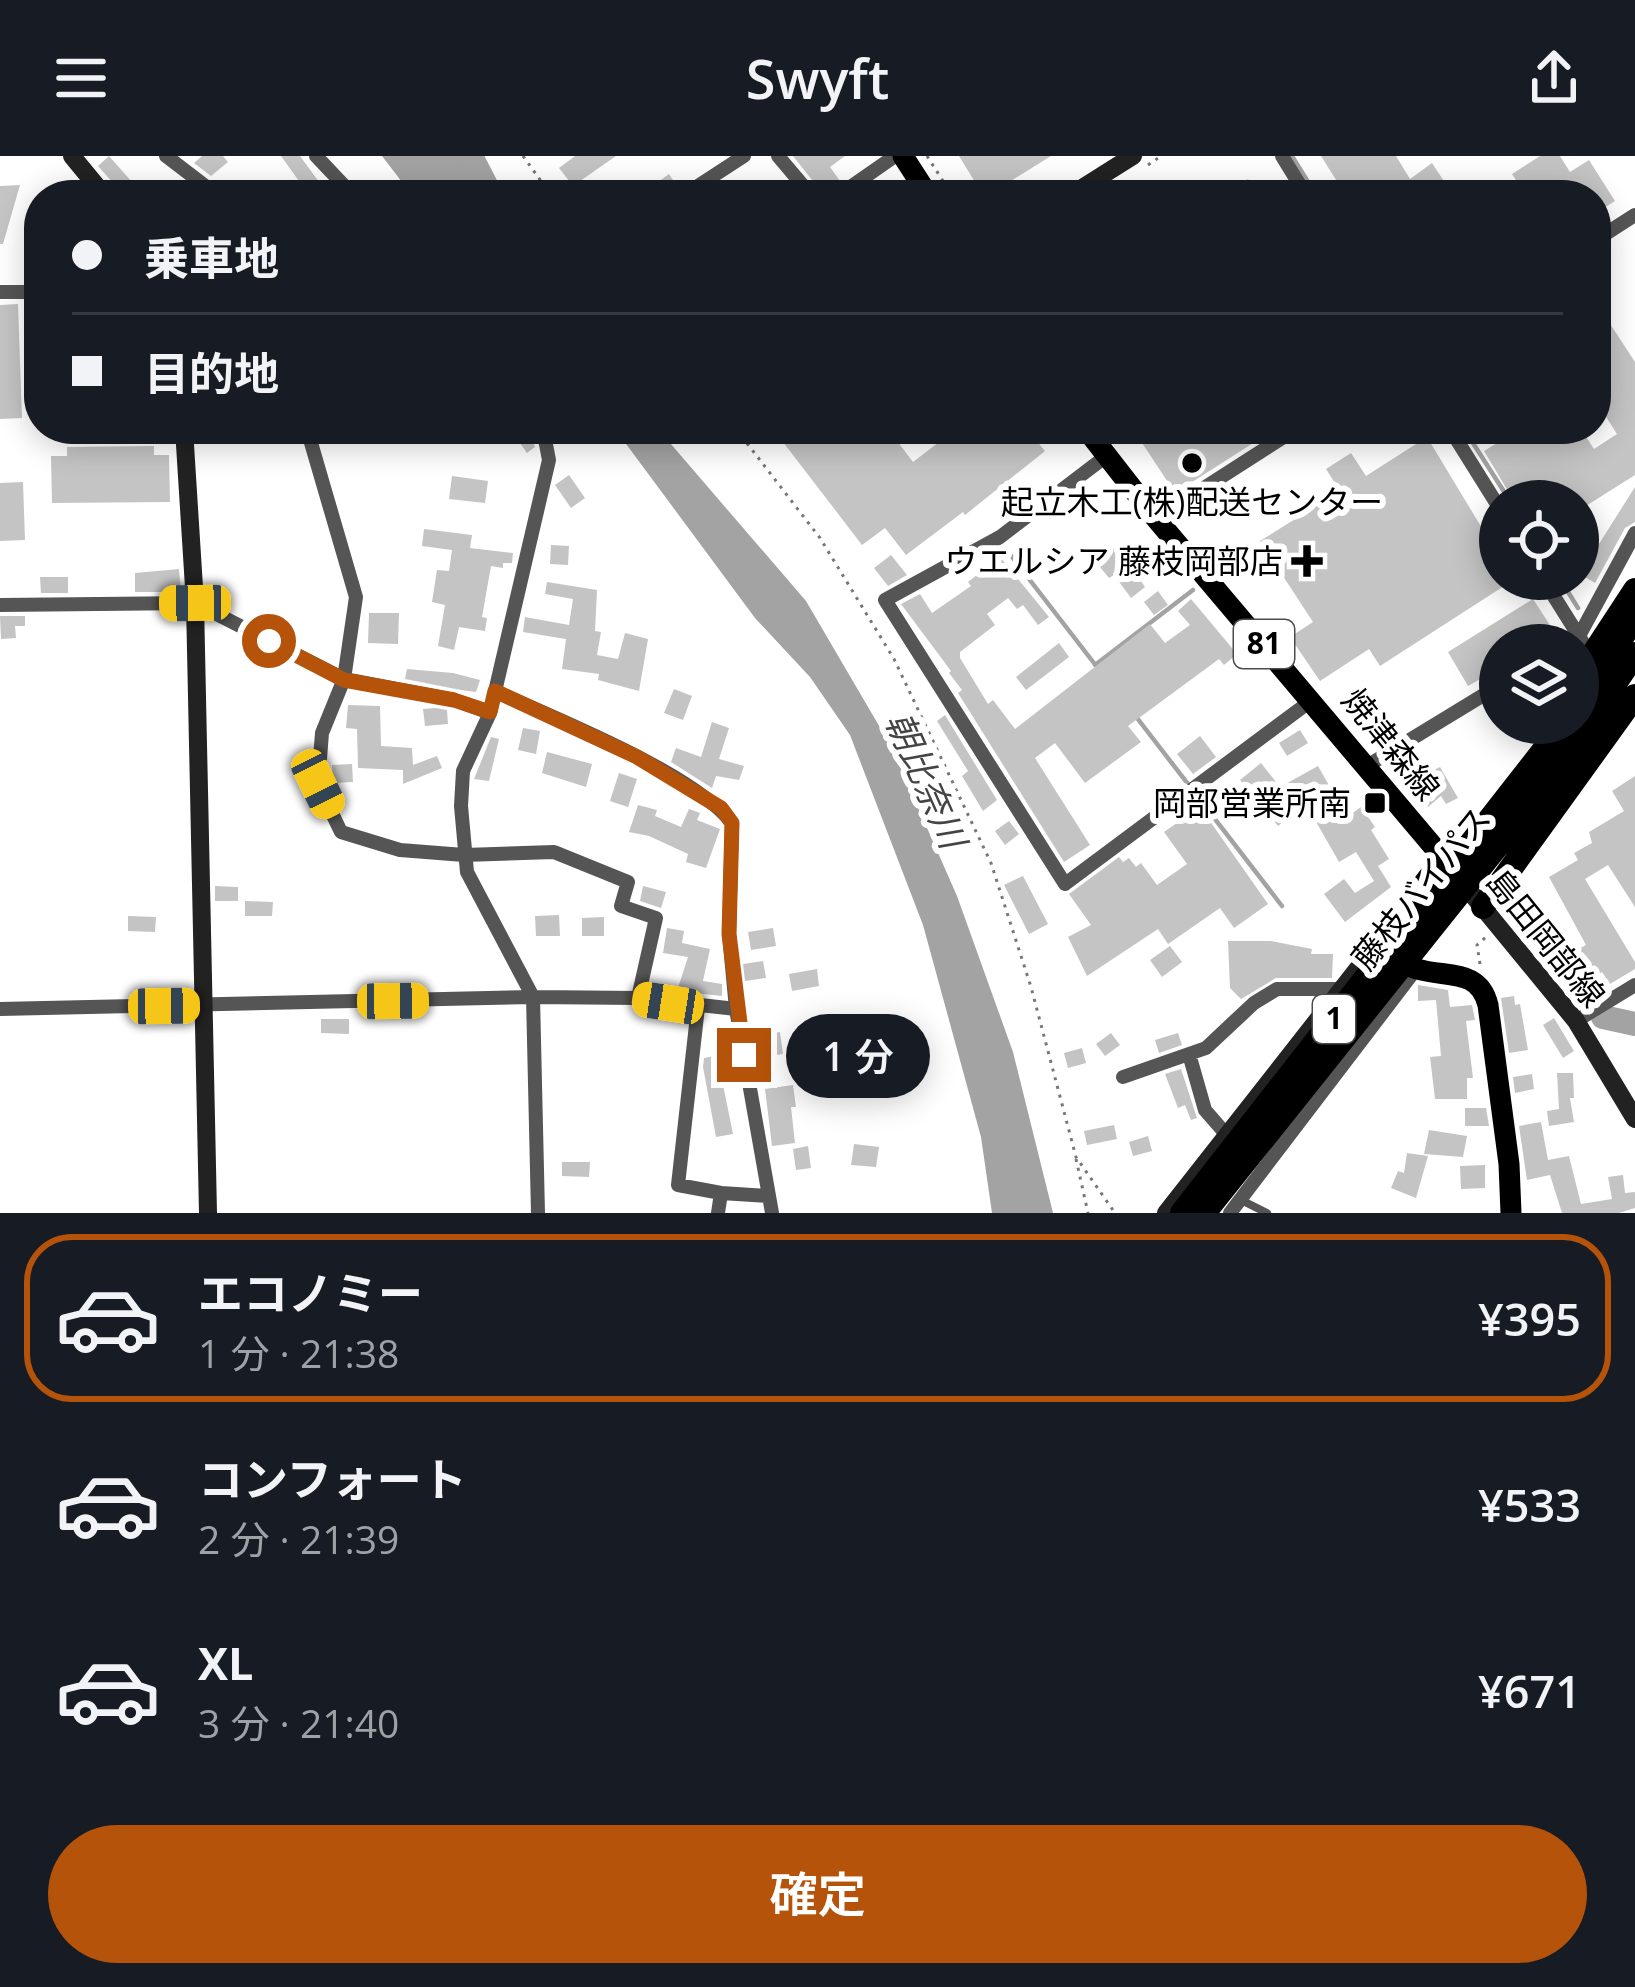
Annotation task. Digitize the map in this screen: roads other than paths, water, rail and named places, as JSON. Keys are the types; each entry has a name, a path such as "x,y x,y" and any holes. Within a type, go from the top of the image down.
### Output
{"highway":[{"path":"1599,645 1635,590"},
{"path":"1599,673 1635,617"},
{"name":"藤枝バイパス","path":"1204,1213 1546,784 1635,654"},
{"path":"1483,907 1633,714"},
{"path":"1443,859 1529,744"},
{"name":"藤枝バイパス","path":"1182,1213 1549,744"}],"main road":[{"name":"焼津森線","path":"1096,444 1443,859"},
{"path":"1443,859 1374,948 1416,969 1471,978 1485,993 1509,1163 1511,1213"}],"street":[{"path":"72,156 92,180"},
{"path":"166,156 199,180"},
{"path":"316,156 338,180"},
{"path":"710,180 744,156"},
{"path":"778,156 798,180"},
{"path":"862,180 899,156"},
{"path":"1095,180 1133,156"},
{"path":"185,444 195,603 208,1213"},
{"path":"311,444 356,597 344,680 322,733 318,784 341,832 400,850 464,855 554,852 628,882 622,907 656,918 638,998"},
{"path":"538,1213 533,998 466,872 463,771 490,712 550,460 546,444"},
{"path":"1153,515 1162,515 1273,444"},
{"path":"1459,444 1482,480"},
{"path":"1105,457 1000,537 885,600 1065,884 1312,700"},
{"path":"1582,624 1635,533"},
{"path":"0,605 195,603 344,680 454,700 490,712"},
{"path":"495,691 637,757 721,808 732,823 729,934 736,1009 772,1213"},
{"path":"1367,766 1479,698"},
{"name":"島田岡部線","path":"1443,859 1576,1021 1635,1119"},
{"path":"1166,1213 1374,948"},
{"path":"1230,1213 1416,969"},
{"path":"1576,1021 1635,985"},
{"path":"1123,1077 1206,1048 1254,1003 1277,989 1341,988"},
{"path":"0,1009 638,998 736,1009"},
{"path":"698,1007 678,1185 769,1196"},
{"path":"1189,1054 1205,1110 1225,1133"},
{"path":"718,1213 721,1193"}],"lane":[{"path":"1240,1200 1267,1213"}],"waterway":[{"path":"471,156 483,180"},
{"path":"1292,156 1307,180"},
{"path":"1474,444 1497,480"},
{"path":"1009,553 1097,667"},
{"path":"1095,665 1193,590"},
{"path":"1573,600 1578,608"},
{"path":"1134,714 1282,906"},
{"path":"1603,1017 1635,1024"}],"place":[{"name":"起立木工(株)配送センター","path":"1192,463"},
{"name":"ウエルシア 藤枝岡部店","path":"1307,561"},
{"name":"岡部営業所南","path":"1375,803"}],"water label":[{"name":"朝比奈川","path":"926,780"}]}
